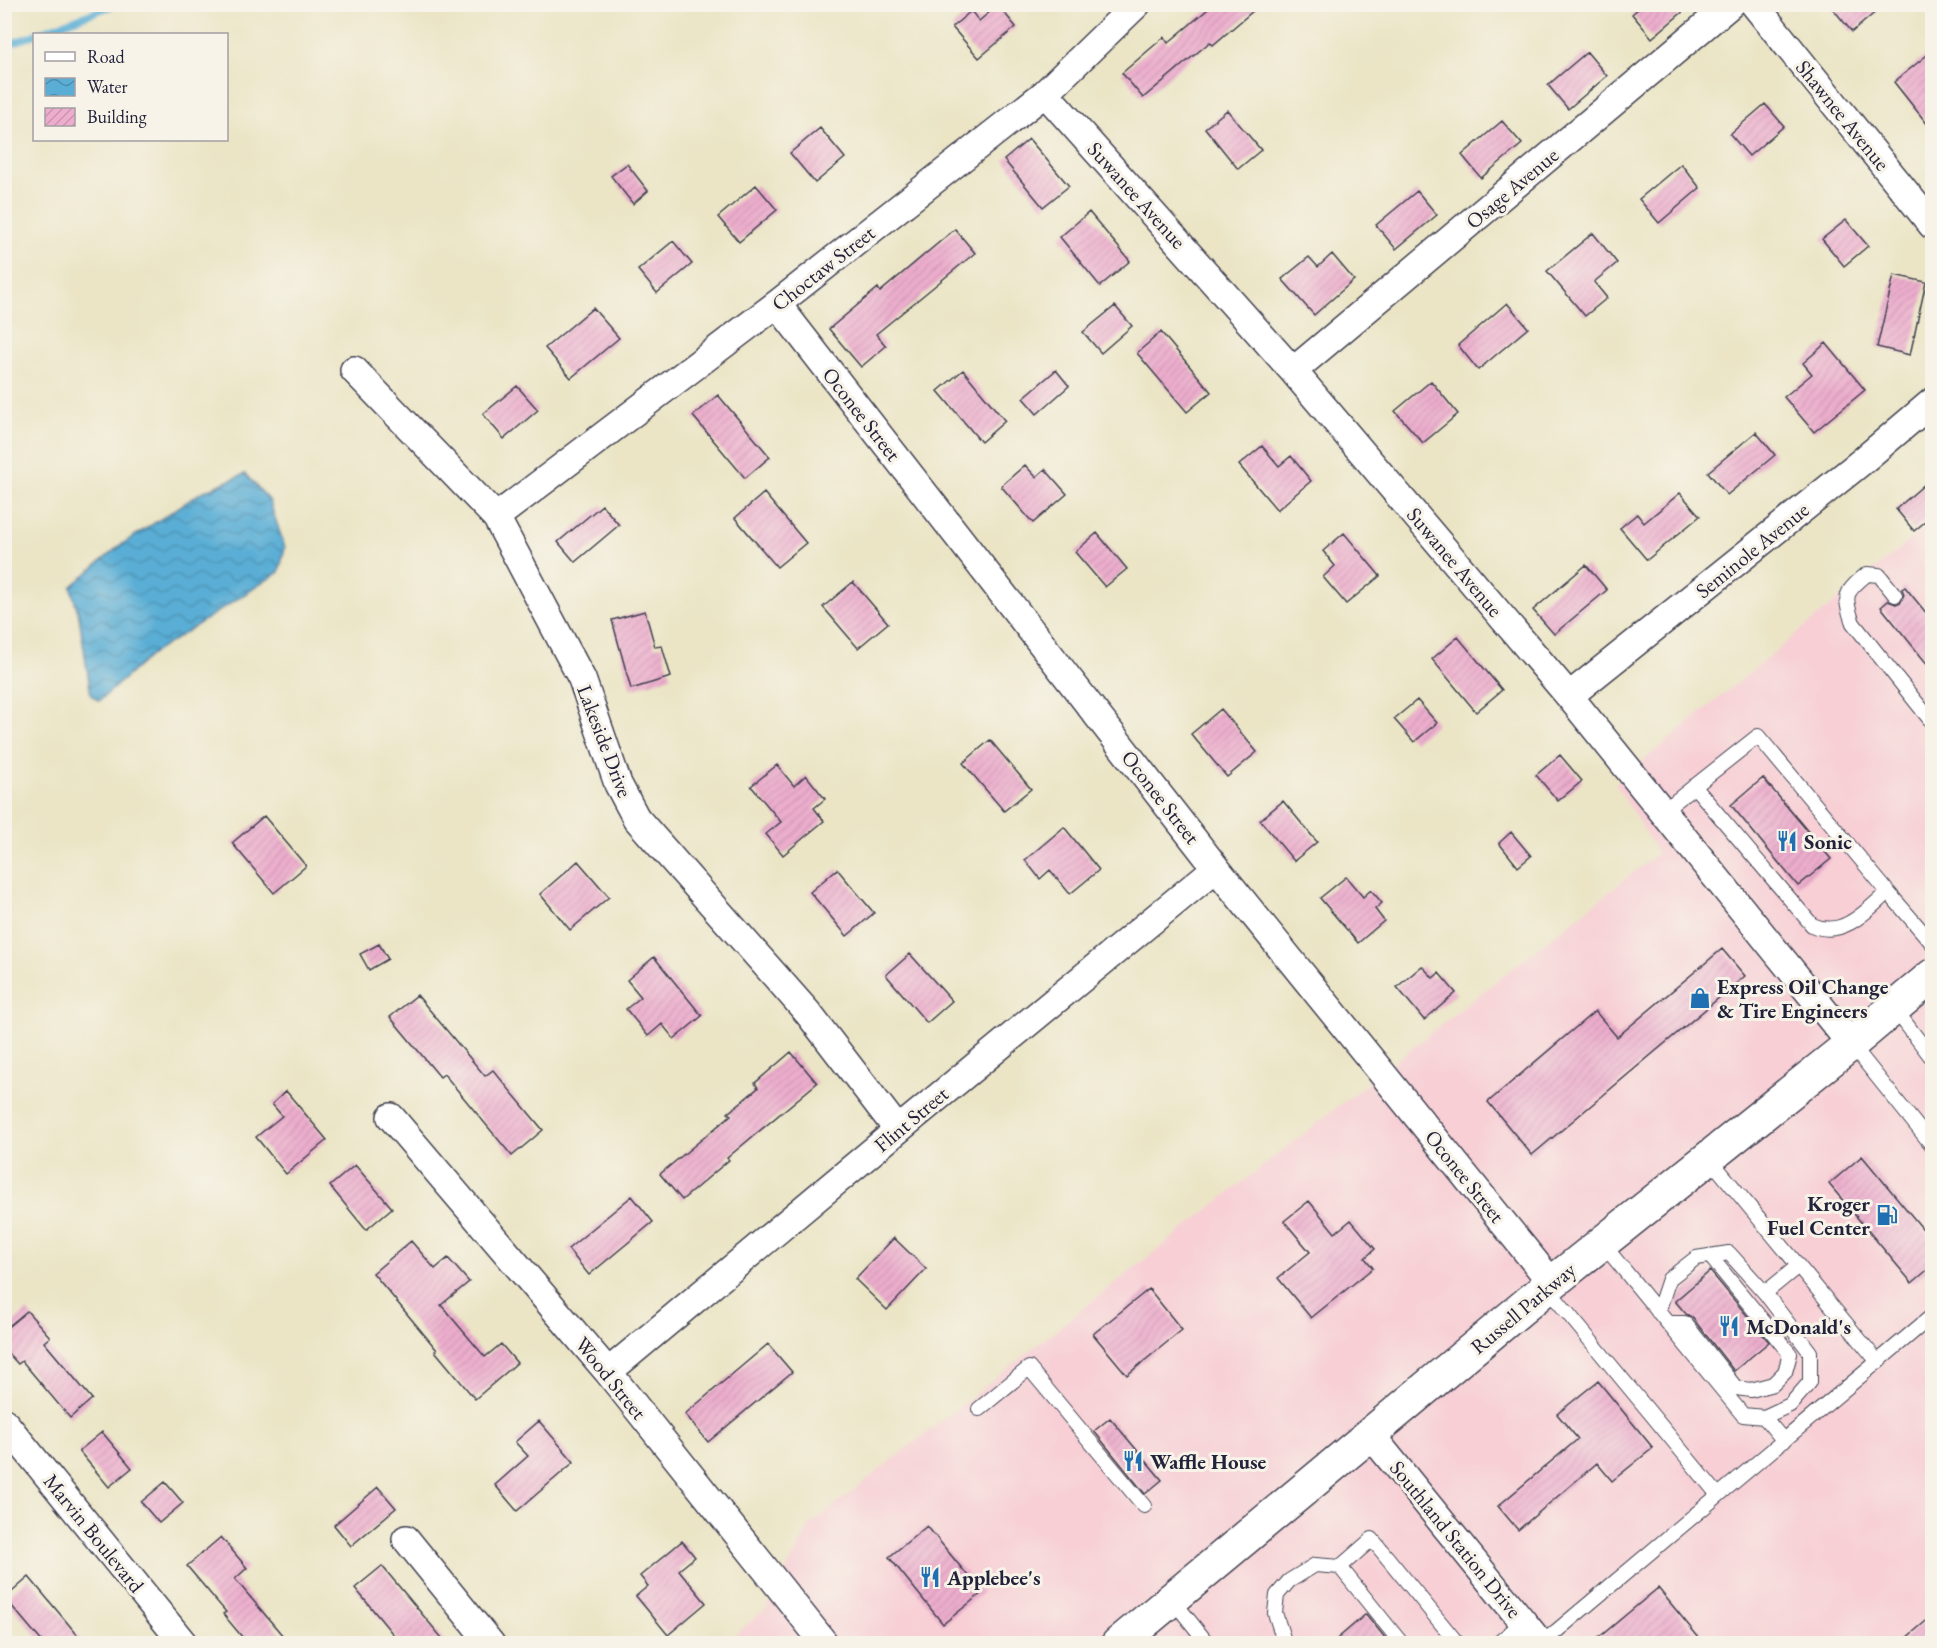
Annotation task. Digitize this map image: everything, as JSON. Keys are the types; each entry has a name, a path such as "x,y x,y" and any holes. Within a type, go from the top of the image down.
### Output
{"main road":[{"name":"Russell Parkway","path":"1118,1644 1549,1286 1851,1044 1932,976"}],"street":[{"name":"Choctaw Street","path":"496,517 777,304 1045,93 1137,4"},
{"name":"Osage Avenue","path":"1293,371 1731,4"},
{"name":"Shawnee Avenue","path":"1754,4 1932,225"},
{"name":"Suwanee Avenue","path":"1045,93 1293,371 1569,696 1851,1044"},
{"name":"Oconee Street","path":"777,304 1216,868 1549,1286"},
{"name":"Lakeside Drive","path":"354,370 496,517 582,679 618,784 636,818 808,1013 898,1130"},
{"name":"Seminole Avenue","path":"1569,696 1860,463 1932,402"},
{"name":"Flint Street","path":"608,1372 1216,868"},
{"name":"Wood Street","path":"391,1117 608,1372 825,1644"},
{"name":"Marvin Boulevard","path":"4,1422 184,1644"},
{"name":"Southland Station Drive","path":"1371,1436 1541,1644"},
{"path":"406,1539 491,1644"}],"lane":[{"path":"1895,595 1879,575 1867,574 1851,587 1847,597 1847,606 1853,623 1932,722"},
{"path":"1662,812 1758,736 1932,943"},
{"path":"1694,786 1812,925 1836,930 1852,922 1888,892"},
{"path":"1894,1008 1932,1058"},
{"path":"1851,1044 1932,1145"},
{"path":"1709,1158 1878,1362"},
{"path":"1602,1243 1658,1312 1743,1415 1764,1417 1790,1405 1810,1382 1810,1352 1765,1293 1729,1253 1696,1258 1669,1279 1658,1312"},
{"path":"1668,1323 1685,1323 1736,1388 1751,1390 1773,1384 1785,1372 1790,1354 1710,1256"},
{"path":"1765,1293 1798,1266"},
{"path":"1549,1286 1718,1495"},
{"path":"1541,1644 1932,1316"},
{"path":"979,1408 1029,1368 1144,1506"},
{"path":"1802,1393 1818,1412"},
{"path":"1764,1417 1784,1441"},
{"path":"1285,1644 1275,1613 1277,1595 1289,1581 1315,1565 1340,1567 1372,1539 1458,1644"},
{"path":"1340,1567 1402,1644"},
{"path":"1172,1599 1208,1644"},
{"path":"1497,1644 1523,1622"}],"shaded area":[{"path":"1932,522 1932,1643 723,1644 767,1608 810,1525 1658,853 1615,784"}],"water":[{"path":"245,474 269,500 285,548 279,572 152,654 99,701 91,695 79,616 71,587 119,546 202,492"}],"building":[{"path":"1214,4 1261,4 1213,45 1210,42 1143,98 1122,73 1164,37 1168,43"},
{"path":"1644,4 1692,4 1652,38 1632,14"},
{"path":"1829,4 1885,4 1852,32"},
{"path":"998,5 1016,27 979,58 952,27 971,11 979,21"},
{"path":"1932,51 1932,130 1894,82"},
{"path":"1587,52 1607,76 1568,109 1548,85"},
{"path":"1765,104 1784,126 1749,156 1730,134"},
{"path":"1227,110 1261,150 1238,169 1205,128"},
{"path":"1502,121 1522,144 1481,178 1462,155"},
{"path":"820,128 845,158 815,183 790,153"},
{"path":"1029,139 1069,186 1043,207 1004,160"},
{"path":"627,164 648,191 633,204 611,176"},
{"path":"1681,164 1700,188 1659,223 1639,199"},
{"path":"756,185 777,210 739,242 718,217"},
{"path":"1417,191 1437,215 1396,249 1376,225"},
{"path":"1089,212 1130,261 1100,286 1060,237"},
{"path":"1846,220 1868,246 1844,266 1822,239"},
{"path":"955,229 975,253 876,334 886,346 861,367 829,329 878,288 880,292"},
{"path":"1593,233 1617,263 1594,282 1607,298 1585,316 1547,271"},
{"path":"673,241 692,264 657,293 638,270"},
{"path":"1332,254 1354,280 1314,315 1282,279 1309,257 1318,267"},
{"path":"1894,275 1926,282 1910,355 1877,347"},
{"path":"1507,303 1528,328 1478,370 1458,345"},
{"path":"1115,306 1132,326 1101,353 1083,332"},
{"path":"593,308 619,338 571,378 545,348"},
{"path":"1161,332 1211,392 1187,412 1137,353"},
{"path":"1826,343 1865,390 1814,432 1784,397 1812,374 1803,363"},
{"path":"963,370 1005,421 981,442 938,391"},
{"path":"1056,370 1069,386 1037,414 1023,398"},
{"path":"1431,381 1458,414 1423,443 1395,411"},
{"path":"517,386 538,410 504,439 483,414"},
{"path":"718,395 770,457 745,478 693,416"},
{"path":"1756,432 1775,455 1727,495 1708,472"},
{"path":"1262,446 1279,466 1291,456 1311,481 1277,510 1239,465"},
{"path":"1025,465 1036,477 1045,469 1067,494 1033,523 1001,486"},
{"path":"1932,478 1932,516 1914,531 1896,509"},
{"path":"764,493 806,543 777,567 735,518"},
{"path":"1680,493 1700,516 1647,560 1620,528 1637,514 1644,523"},
{"path":"602,505 619,525 575,562 558,542"},
{"path":"1097,533 1127,569 1105,587 1075,552"},
{"path":"1344,533 1380,576 1346,604 1323,577 1335,566 1323,551"},
{"path":"1586,565 1607,590 1554,634 1533,610"},
{"path":"853,582 888,623 858,648 823,607"},
{"path":"1905,587 1932,620 1932,670 1881,607 1888,601 1896,604 1901,602 1904,594 1902,589"},
{"path":"645,611 655,647 662,646 671,677 631,689 612,620"},
{"path":"1458,637 1502,690 1476,712 1432,659"},
{"path":"1417,700 1437,723 1414,742 1394,719"},
{"path":"1221,709 1257,752 1227,777 1191,734"},
{"path":"990,740 1031,789 1004,811 963,763"},
{"path":"1560,755 1582,781 1558,801 1536,775"},
{"path":"777,765 794,786 806,775 825,799 814,808 824,821 783,855 766,834 781,822 751,786"},
{"path":"1763,778 1831,859 1798,886 1731,805"},
{"path":"1283,801 1317,842 1294,861 1260,820"},
{"path":"264,816 306,866 274,893 232,843"},
{"path":"1064,827 1099,870 1070,894 1050,870 1040,879 1025,860"},
{"path":"1511,832 1531,856 1518,867 1499,843"},
{"path":"578,861 609,897 570,930 540,894"},
{"path":"837,869 874,913 847,936 810,892"},
{"path":"1346,877 1363,897 1371,890 1382,903 1375,909 1384,921 1358,943 1320,898"},
{"path":"379,944 388,959 369,970 360,954"},
{"path":"1722,949 1745,976 1532,1155 1488,1102 1595,1011 1617,1037"},
{"path":"910,954 952,1001 927,1023 886,975"},
{"path":"654,957 702,1016 674,1039 662,1024 648,1036 626,1009 641,997 627,980"},
{"path":"1422,966 1433,978 1439,973 1456,993 1424,1020 1397,987"},
{"path":"417,995 485,1076 493,1070 543,1130 512,1156 444,1074 440,1077 390,1017"},
{"path":"791,1052 817,1083 727,1158 729,1160 682,1200 660,1174 731,1115 728,1113 758,1088 755,1083"},
{"path":"286,1091 327,1140 286,1174 256,1137 282,1116 272,1104"},
{"path":"1862,1156 1932,1240 1932,1266 1912,1283 1829,1184"},
{"path":"355,1165 392,1208 366,1230 330,1186"},
{"path":"632,1196 653,1222 589,1275 568,1249"},
{"path":"1309,1201 1335,1233 1351,1220 1375,1249 1365,1258 1373,1268 1311,1318 1278,1278 1310,1252 1284,1221"},
{"path":"894,1238 926,1269 887,1310 855,1279"},
{"path":"411,1241 435,1269 448,1258 469,1282 441,1305 485,1357 501,1344 517,1363 475,1399 373,1273"},
{"path":"1710,1271 1769,1342 1734,1371 1692,1317 1686,1314 1675,1301"},
{"path":"1149,1289 1182,1330 1127,1375 1093,1334"},
{"path":"27,1311 50,1337 44,1342 92,1399 70,1418 22,1361 18,1364 4,1349 4,1330"},
{"path":"768,1344 792,1372 708,1442 685,1414"},
{"path":"1598,1381 1653,1448 1612,1481 1597,1463 1518,1530 1498,1506 1578,1439 1557,1414"},
{"path":"1110,1418 1162,1480 1145,1494 1094,1431"},
{"path":"539,1421 574,1462 517,1511 495,1485 528,1456 515,1442"},
{"path":"102,1432 132,1468 109,1487 79,1451"},
{"path":"165,1482 183,1503 159,1523 141,1502"},
{"path":"378,1487 396,1508 351,1546 334,1525"},
{"path":"927,1526 982,1593 943,1624 889,1557"},
{"path":"221,1537 247,1568 235,1579 283,1636 274,1644 248,1644 223,1614 226,1612 187,1566"},
{"path":"682,1541 695,1557 679,1570 706,1603 668,1635 636,1596 648,1586 640,1576"},
{"path":"382,1566 447,1644 401,1644 355,1588"},
{"path":"29,1577 85,1644 44,1644 5,1598"},
{"path":"1658,1588 1704,1644 1591,1644"},
{"path":"1366,1614 1390,1644 1331,1644"},
{"path":"1932,1616 1932,1644 1899,1644"}],"waterway":[{"path":"38,33 117,4"},
{"path":"4,46 33,35"}],"place":[{"name":"Sonic","path":"1787,841"},
{"name":"Express Oil Change & Tire Engineers","path":"1700,998"},
{"name":"Kroger Fuel Center","path":"1887,1215"},
{"name":"McDonald's","path":"1729,1326"},
{"name":"Waffle House","path":"1133,1461"},
{"name":"Applebee's","path":"930,1577"}]}
